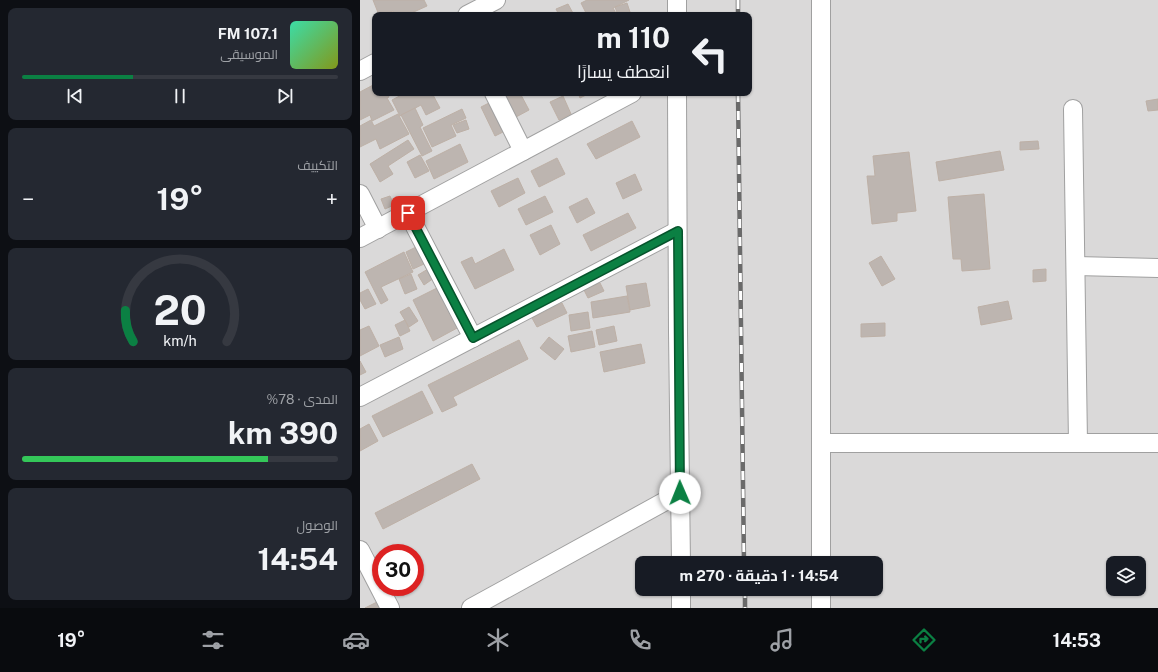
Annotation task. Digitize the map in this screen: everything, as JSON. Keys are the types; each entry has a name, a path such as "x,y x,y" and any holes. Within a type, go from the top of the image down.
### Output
{"street":[{"path":"473,12 496,0"},
{"path":"677,0 677,12"},
{"path":"821,0 821,556"},
{"path":"360,71 372,65"},
{"path":"496,96 524,151"},
{"path":"360,238 626,96"},
{"path":"677,96 680,556"},
{"path":"1073,110 1078,443"},
{"path":"360,194 378,229"},
{"path":"408,213 473,338"},
{"path":"360,397 678,231"},
{"path":"1076,266 1158,268"},
{"path":"821,443 1158,443"},
{"path":"471,608 489,604 680,493"},
{"path":"360,550 390,608"},
{"path":"681,596 681,608"},
{"path":"821,596 821,608"}],"shaded area":[{"path":"360,0 1158,0 1158,608 360,608"}],"building":[{"path":"373,0 424,0 427,6 414,12 378,12"},
{"path":"587,0 629,0 613,8 615,12 586,12 581,3"},
{"path":"627,3 630,12 617,12 615,7"},
{"path":"568,4 572,12 558,12 556,9"},
{"path":"372,86 372,96 388,96 387,98 394,110 372,121 370,115 360,120 360,92"},
{"path":"399,96 434,96 440,108 426,115 421,105 400,116 392,100"},
{"path":"503,96 522,96 529,110 516,117 519,124 495,136 481,107"},
{"path":"563,96 571,114 559,120 550,102"},
{"path":"1158,99 1158,110 1148,111 1146,101"},
{"path":"415,108 423,125 420,127 432,151 422,156 401,115"},
{"path":"462,109 466,118 451,125 456,136 432,147 423,128"},
{"path":"398,114 409,134 380,149 376,139 360,147 360,126 371,120 374,126"},
{"path":"466,120 469,129 457,133 453,125"},
{"path":"632,121 640,137 596,159 587,144"},
{"path":"408,140 414,149 388,166 393,174 380,182 370,164"},
{"path":"1038,141 1039,149 1020,150 1020,142"},
{"path":"460,144 468,162 434,179 426,161"},
{"path":"1000,151 1004,170 939,181 936,162"},
{"path":"909,152 916,211 897,213 897,221 872,224 867,176 875,176 873,156"},
{"path":"420,155 429,171 415,178 407,162"},
{"path":"557,158 565,174 539,187 531,171"},
{"path":"635,174 642,190 623,199 616,183"},
{"path":"518,178 525,193 499,207 491,191"},
{"path":"984,194 990,269 962,271 961,259 953,259 948,197"},
{"path":"390,196 394,205 385,209 381,199"},
{"path":"545,196 553,212 526,225 518,209"},
{"path":"587,198 595,213 577,223 569,207"},
{"path":"628,213 636,228 591,251 583,235"},
{"path":"551,225 560,244 540,255 530,235"},
{"path":"416,247 424,264 413,269 406,252"},
{"path":"504,249 514,270 475,289 461,262 472,257 475,264"},
{"path":"404,252 413,272 381,287 388,300 381,304 365,272"},
{"path":"881,256 895,279 882,286 869,263"},
{"path":"428,269 434,278 424,285 418,275"},
{"path":"1046,269 1046,281 1033,282 1033,270"},
{"path":"411,274 417,289 405,294 399,279"},
{"path":"600,283 604,291 588,298 584,290"},
{"path":"646,283 650,306 630,310 626,286"},
{"path":"439,287 459,327 433,341 413,300"},
{"path":"368,289 376,304 365,309 360,300 360,293"},
{"path":"627,296 630,312 593,318 591,302"},
{"path":"1008,301 1012,319 981,325 978,307"},
{"path":"562,303 567,313 537,327 532,318"},
{"path":"409,307 418,321 409,327 400,312"},
{"path":"588,312 590,328 571,331 569,315"},
{"path":"405,320 410,331 400,336 395,325"},
{"path":"885,323 885,336 861,337 861,324"},
{"path":"369,326 379,346 360,356 360,330"},
{"path":"614,326 617,341 599,345 596,330"},
{"path":"592,331 595,347 571,352 568,336"},
{"path":"399,337 403,349 385,357 380,345"},
{"path":"549,337 564,349 555,360 540,348"},
{"path":"519,340 528,359 453,397 457,405 442,412 428,385"},
{"path":"641,344 645,363 604,372 600,352"},
{"path":"360,361 366,372 360,375"},
{"path":"422,391 433,413 383,437 372,416"},
{"path":"369,424 378,441 360,451 360,429"},
{"path":"472,464 480,479 383,529 375,513"},
{"path":"377,602 381,608 365,608"}],"railway":[{"path":"738,0 738,12"},
{"path":"738,96 744,556"},
{"path":"745,596 745,608"}],"route":[{"path":"408,213 473,338 678,231 680,493"}]}
